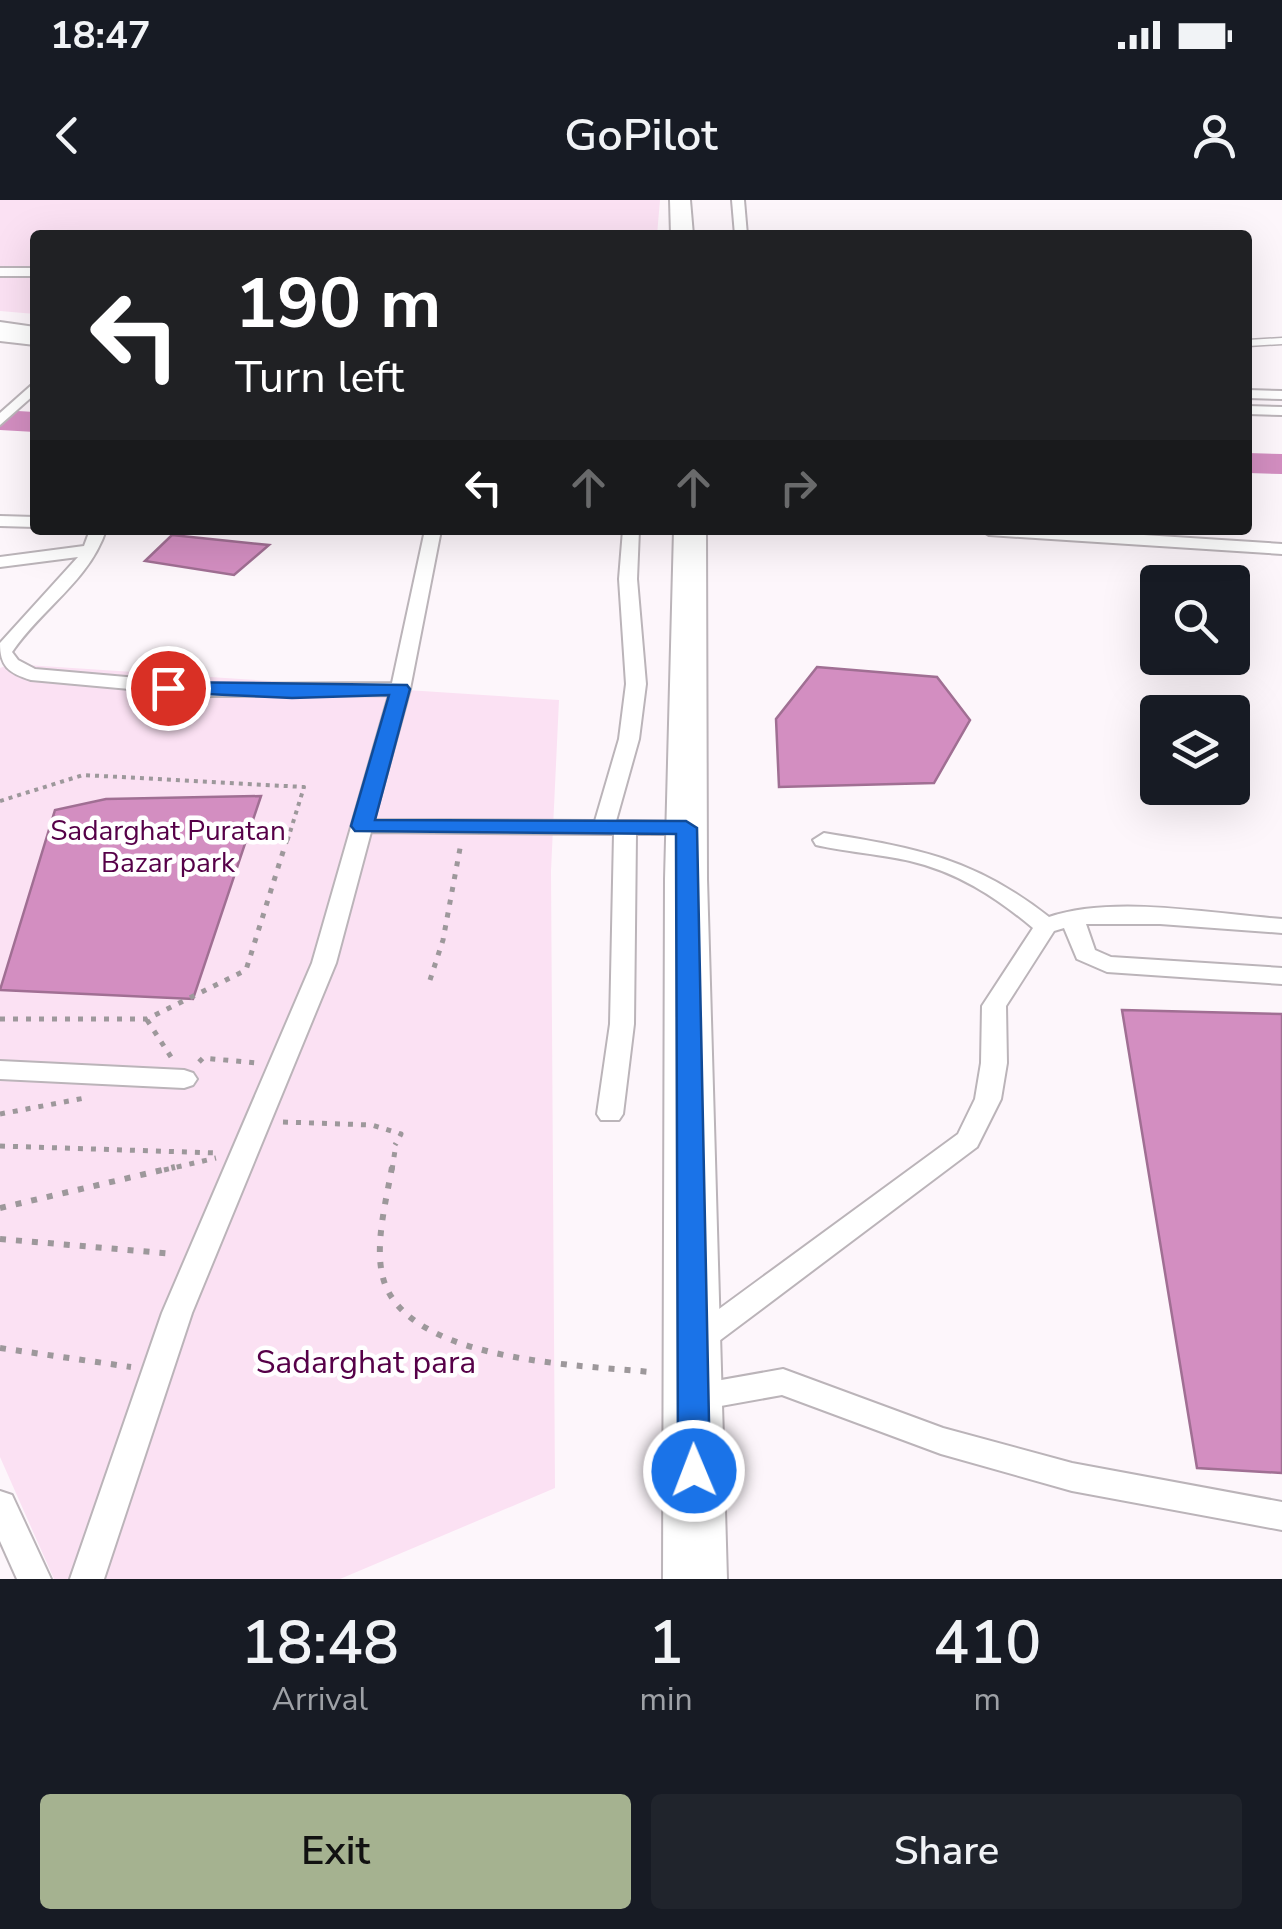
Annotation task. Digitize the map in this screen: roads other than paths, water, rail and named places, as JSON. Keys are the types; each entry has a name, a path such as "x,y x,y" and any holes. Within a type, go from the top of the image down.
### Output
{"highway":[{"path":"680,200 682,230"},
{"path":"690,535 686,828 695,1579"}],"street":[{"path":"738,200 741,230"},
{"path":"0,272 30,272"},
{"path":"0,326 30,332"},
{"path":"0,336 30,333"},
{"path":"0,421 30,391"},
{"path":"1252,394 1282,395"},
{"path":"1252,410 1282,411"},
{"path":"0,522 30,522"},
{"path":"96,535 92,550 12,636 2,652 5,666 32,674 206,690 400,689"},
{"path":"86,1579 156,1371 324,963 400,689 432,535"},
{"path":"610,1114 622,1024 614,826 636,684 628,579 631,535"},
{"path":"1066,535 1282,549"},
{"path":"0,562 92,550"},
{"path":"362,826 686,828"},
{"path":"824,840 963,868 1059,922 1085,954 1107,964 1282,976"},
{"path":"692,1373 968,1140 988,1098 994,1063 994,1006 1059,922"},
{"path":"1059,922 1282,926"},
{"path":"0,1070 184,1079"},
{"path":"692,1373 783,1382 941,1441 1072,1477 1282,1516"},
{"path":"0,1505 34,1579"}],"lane":[{"path":"1252,343 1282,342"}],"waterway":[{"path":"0,420 30,422"},
{"path":"1252,463 1282,464"}],"park label":[{"name":"Sadarghat Puratan Bazar park","path":"168,846"},
{"name":"Sadarghat para","path":"366,1362"}]}
